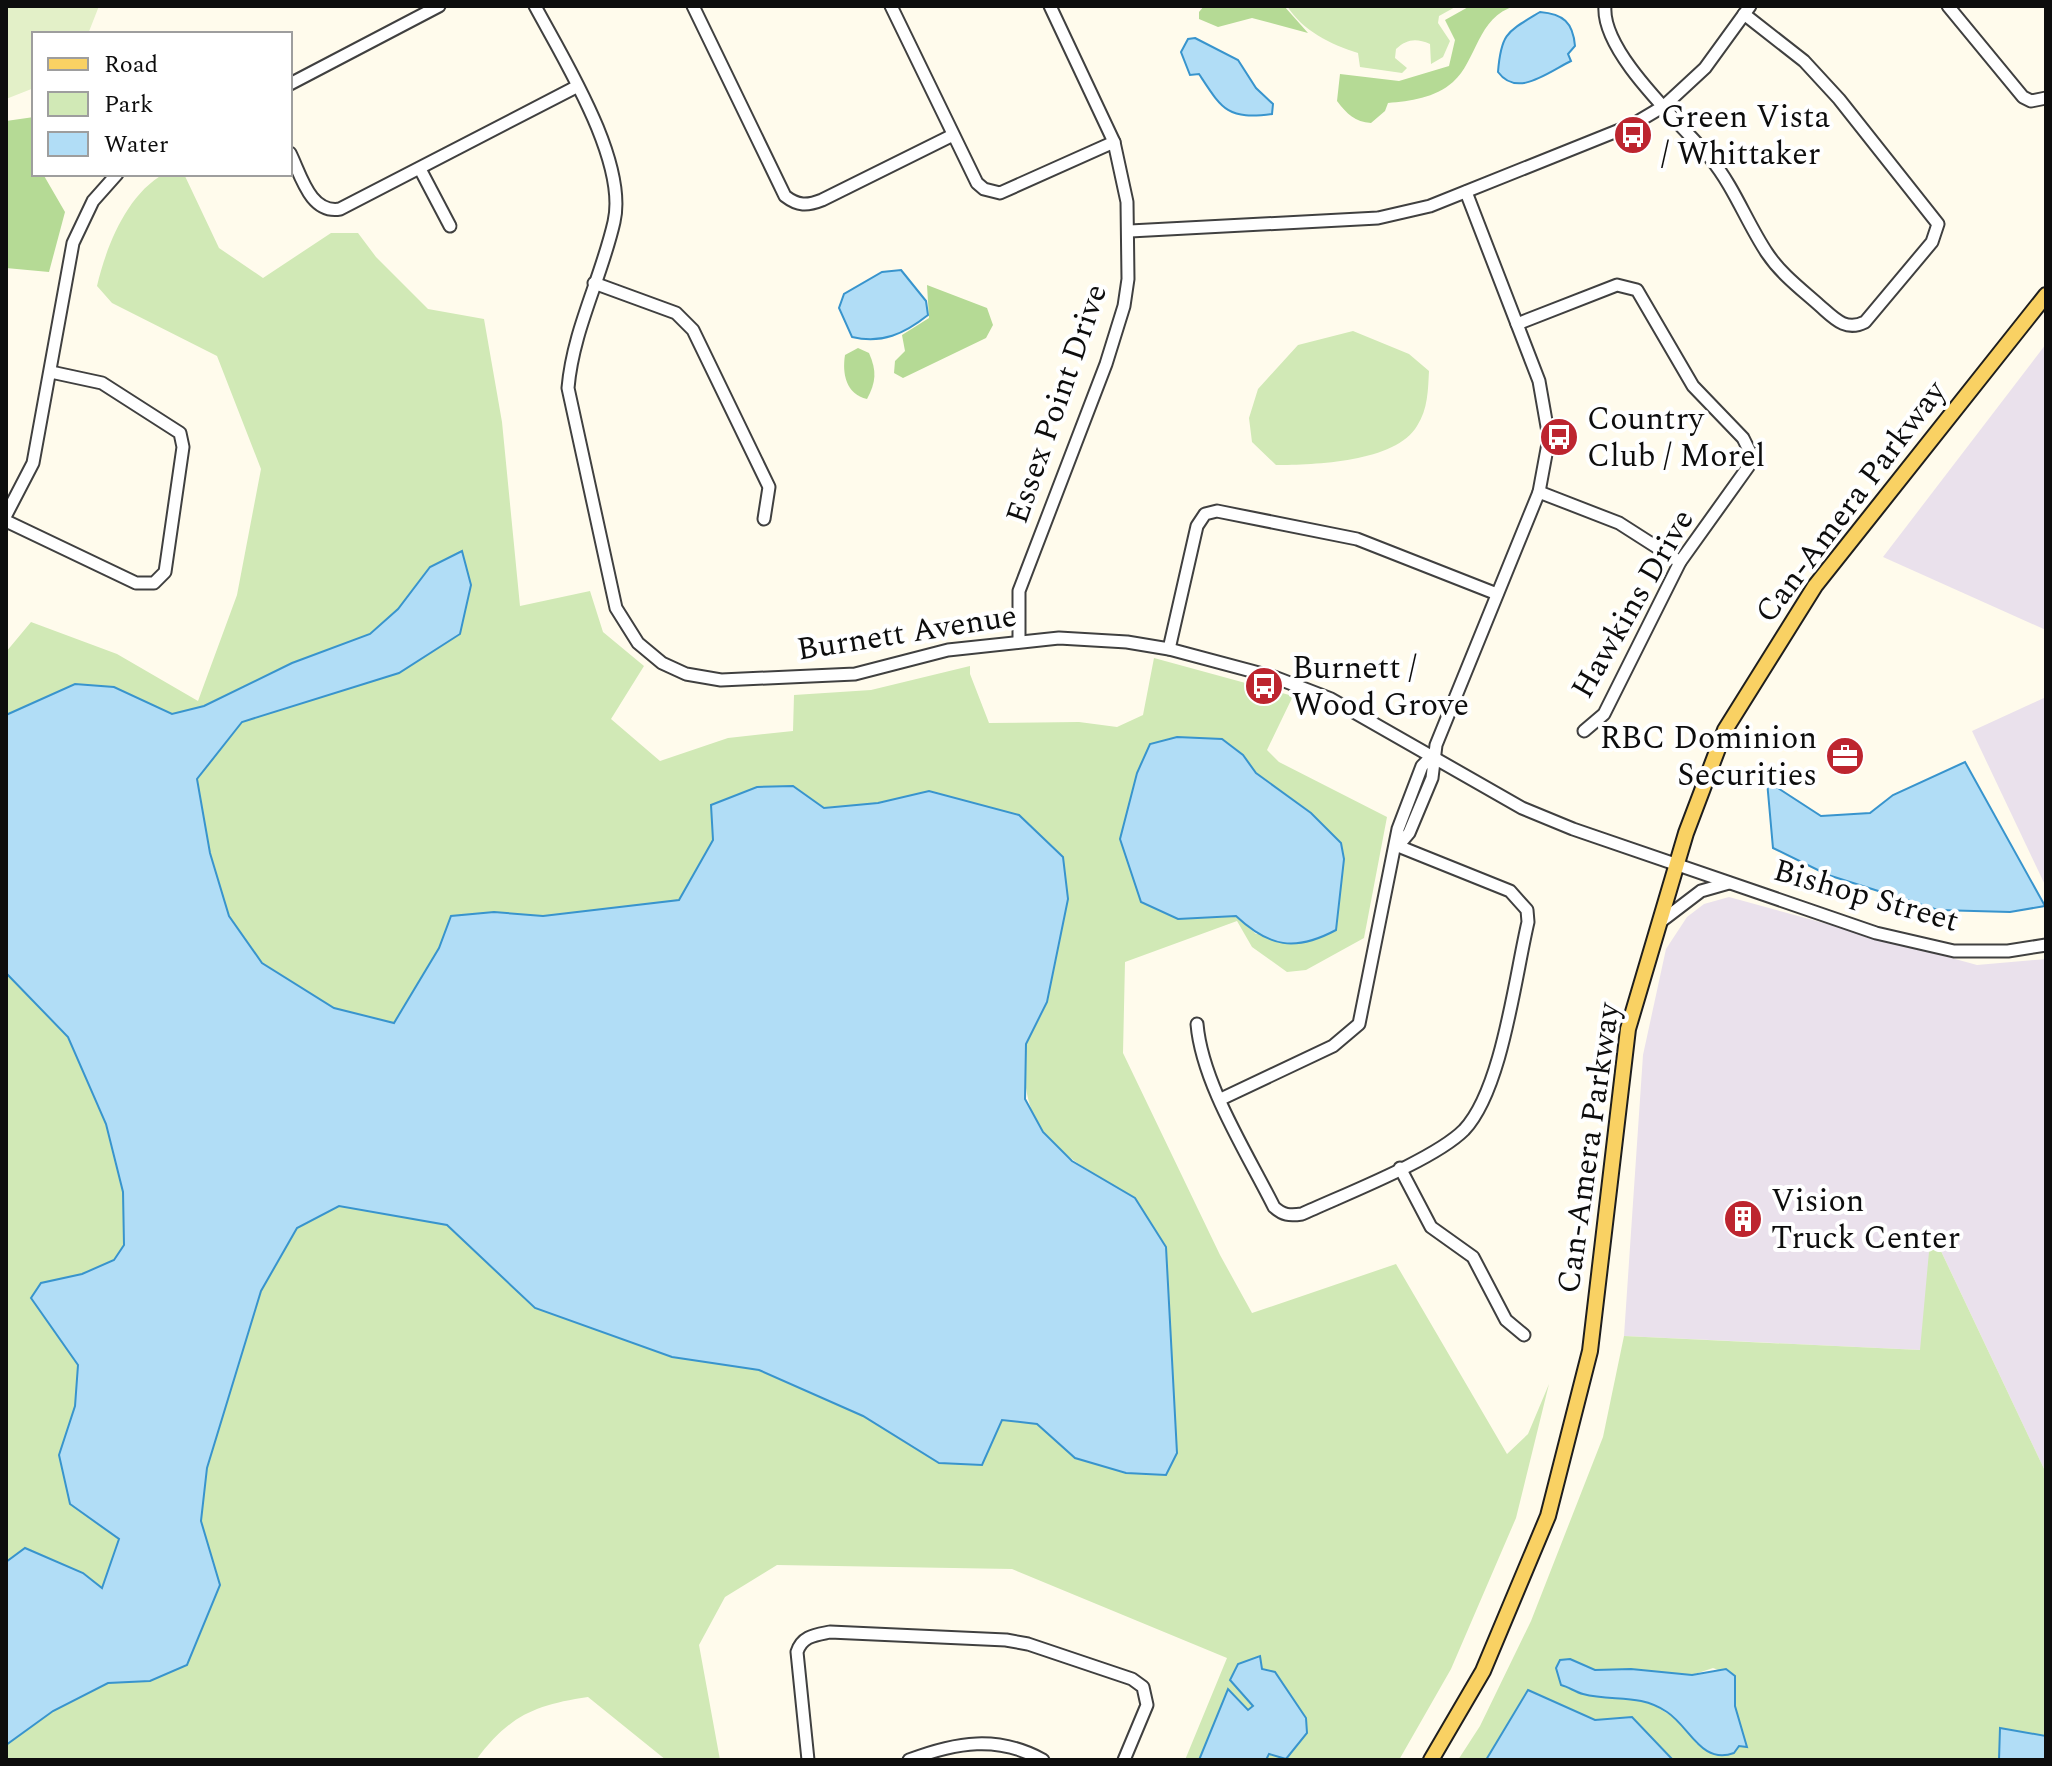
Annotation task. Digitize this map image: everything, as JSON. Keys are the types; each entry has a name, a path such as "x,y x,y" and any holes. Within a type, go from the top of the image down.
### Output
{"main road":[{"name":"Can-Amera Parkway","path":"1431,1760 1483,1671 1548,1516 1590,1351 1628,1029 1676,863 1725,730 1815,586 2046,295"}],"street":[{"path":"292,83 439,6"},
{"name":"Burnett Avenue","path":"535,6 607,151 616,182 615,219 571,356 568,388 610,593 626,628 662,663 686,674 721,680 855,674 948,650 1019,640 1088,638 1169,649 1305,689 1522,808 1676,863"},
{"path":"693,6 785,196 791,200 810,205 953,135"},
{"path":"891,6 977,183 984,189 1000,193 1114,142"},
{"name":"Essex Point Drive","path":"1019,640 1019,591 1124,306 1130,231 1114,142 1050,6"},
{"path":"1130,231 1378,218 1430,206 1632,125 1664,106 1705,68 1747,10 1804,61 1839,99 1938,224 1932,242 1865,322 1849,327 1842,324 1788,278 1768,255 1713,161 1664,106 1617,47 1606,23 1605,6"},
{"path":"1948,6 2023,97 2031,101 2046,98"},
{"path":"292,157 315,201 330,211 340,209 576,87"},
{"path":"420,169 450,226"},
{"path":"6,515 33,463 73,243 93,201 115,176"},
{"path":"1221,1099 1333,1046 1359,1024 1398,846 1409,833 1432,778 1432,756 1539,492 1549,438 1547,409 1466,192"},
{"path":"594,283 676,313 693,330 769,487 764,519"},
{"name":"Hawkins Drive","path":"1517,324 1617,285 1628,285 1642,298 1693,386 1750,447 1752,456 1748,467 1680,562 1604,714 1584,731"},
{"path":"6,521 136,583 154,583 165,572 183,447 180,433 102,383 51,372"},
{"path":"1539,492 1619,523 1680,562"},
{"path":"1169,649 1197,526 1205,514 1217,511 1357,539 1497,594"},
{"path":"1197,1024 1199,1048 1221,1099 1274,1207 1290,1216 1302,1214 1400,1168 1463,1132 1481,1108 1496,1063 1528,922 1522,901 1510,891 1398,846"},
{"name":"Bishop Street","path":"1676,863 1927,947 1979,952 2046,945"},
{"path":"1658,923 1701,891 1729,883"},
{"path":"1400,1168 1431,1227 1473,1257 1506,1320 1524,1335"},
{"path":"808,1760 797,1652 800,1643 808,1637 830,1632 1006,1640 1028,1644 1132,1679 1143,1687 1147,1705 1124,1760"},
{"path":"909,1760 979,1741 1022,1749 1043,1760"}],"shaded area":[{"path":"2046,344 2046,630 1883,557"},
{"path":"2046,697 2046,887 1972,731"},
{"path":"1729,897 1977,965 2046,959 2046,1473 1932,1232 1921,1350 1624,1336 1643,1055 1666,949 1687,917 1704,904"}],"green space":[{"path":"6,6 99,6 89,32 32,32 32,89 6,99"},
{"path":"1204,6 1284,6 1308,33 1252,18 1218,27 1199,19 1199,12"},
{"path":"1287,6 1457,6 1439,16 1438,23 1450,41 1443,57 1431,64 1430,44 1408,41 1396,49 1395,58 1407,68 1402,73 1360,67 1358,53 1318,36 1301,23"},
{"path":"1470,6 1515,6 1502,12 1485,29 1461,73 1446,87 1422,98 1388,103 1385,111 1371,123 1352,116 1337,101 1340,74 1399,81 1449,66 1455,40 1445,20"},
{"path":"32,117 32,176 44,176 65,212 49,272 6,268 6,121"},
{"path":"161,176 185,176 219,248 263,278 331,233 358,233 376,257 428,309 484,319 502,422 520,606 590,591 603,632 644,666 611,719 660,761 728,738 793,731 794,695 871,690 970,666 970,674 989,723 1079,722 1117,727 1143,715 1154,658 1293,696 1267,750 1279,762 1387,817 1364,938 1306,970 1287,972 1252,947 1237,921 1125,962 1123,1053 1220,1255 1252,1313 1396,1264 1507,1454 1528,1434 1549,1384 1516,1518 1451,1669 1399,1760 1264,1759 1307,1733 1307,1719 1275,1672 1262,1669 1260,1657 1253,1706 1249,1710 1228,1689 1199,1760 1185,1760 1227,1658 1012,1569 777,1565 725,1597 699,1645 720,1760 666,1760 588,1697 552,1704 524,1715 500,1733 476,1760 6,1760 6,1745 53,1711 108,1683 150,1681 220,1585 201,1521 207,1468 226,1397 261,1291 297,1228 339,1206 447,1225 535,1308 672,1357 759,1370 863,1416 939,1463 982,1465 1002,1420 1037,1424 1075,1458 1177,1453 1171,1398 1135,1198 1068,1156 1038,1124 1029,1103 1025,1078 1026,1048 1044,1011 1046,998 1039,929 1019,815 929,791 878,803 824,808 793,786 713,840 679,900 543,916 494,912 451,916 439,948 395,1023 334,1008 262,963 229,916 210,853 197,779 242,722 398,673 430,567 398,609 370,634 292,663 204,706 172,714 114,687 75,684 6,715 6,652 31,622 117,654 198,701 237,595 261,469 217,356 112,303 97,286 112,239 139,194","holes":["1243,755 1256,773 1281,793 1344,859 1336,930 1256,934 1236,916 1179,919 1141,902 1120,839 1129,810"]},
{"path":"927,285 987,308 993,325 986,338 903,378 894,373 895,361 905,351 902,335 929,318"},
{"path":"1353,331 1409,354 1429,371 1421,420 1406,438 1373,454 1332,462 1276,465 1252,442 1249,418 1258,389 1298,345"},
{"path":"858,348 869,353 873,365 874,382 867,399 854,393 845,376 845,355"},
{"path":"6,973 68,1037 106,1124 123,1192 124,1245 114,1260 82,1274 41,1283 31,1298 78,1365 75,1406 59,1455 70,1504 120,1539 102,1588 83,1573 26,1548 6,1562"},
{"path":"1931,1230 2046,1473 2046,1736 2000,1728 1999,1760 1673,1760 1632,1717 1595,1720 1528,1690 1486,1760 1458,1760 1480,1726 1531,1621 1603,1437 1624,1336 1920,1350","holes":["1571,1659 1594,1670 1631,1669 1692,1675 1713,1668 1735,1676 1734,1706 1747,1746 1697,1744 1681,1722 1644,1699 1582,1694 1561,1685 1556,1668"]}],"water":[{"path":"1540,12 1561,17 1569,25 1575,46 1568,54 1571,61 1533,81 1514,83 1498,72 1501,49 1513,29"},
{"path":"1195,38 1238,60 1256,88 1273,104 1272,114 1235,113 1220,104 1199,74 1190,75 1181,52 1188,39"},
{"path":"901,270 926,301 928,315 892,336 873,339 852,337 839,308 844,294 882,272"},
{"path":"462,551 471,585 460,634 399,673 242,722 197,779 210,853 229,916 262,963 334,1008 394,1023 439,948 451,916 494,912 543,916 679,900 713,840 711,805 757,787 793,786 824,808 878,803 929,791 1019,815 1063,857 1068,899 1047,1002 1026,1044 1025,1099 1043,1132 1072,1161 1135,1198 1166,1247 1177,1453 1166,1475 1126,1473 1075,1458 1037,1424 1002,1420 982,1465 939,1463 863,1416 759,1370 672,1357 535,1308 447,1225 339,1206 297,1228 261,1291 207,1468 201,1521 220,1585 187,1665 150,1681 108,1683 53,1711 6,1745 6,1562 25,1548 83,1573 102,1588 119,1539 70,1504 59,1455 75,1406 78,1365 31,1298 41,1283 82,1274 114,1260 124,1245 123,1192 106,1124 68,1037 6,973 6,715 75,684 114,687 172,714 204,706 292,663 370,634 398,609 430,567"},
{"path":"1177,737 1222,739 1243,755 1256,773 1311,813 1341,843 1344,859 1336,930 1308,941 1283,943 1260,934 1236,916 1178,919 1141,902 1120,839 1137,773 1150,744"},
{"path":"1965,762 2045,906 2010,912 1938,910 1828,875 1773,848 1767,781 1821,816 1870,813 1893,795"},
{"path":"1260,1656 1262,1669 1275,1672 1306,1718 1307,1733 1286,1759 1269,1754 1266,1760 1199,1760 1228,1689 1248,1710 1253,1706 1230,1680 1238,1664"},
{"path":"1570,1659 1595,1670 1631,1669 1692,1675 1726,1669 1735,1676 1735,1706 1747,1747 1739,1746 1734,1753 1713,1754 1657,1706 1636,1700 1583,1694 1561,1685 1556,1668 1560,1660"},
{"path":"1528,1690 1595,1720 1632,1717 1673,1760 1486,1760"},
{"path":"2000,1728 2046,1736 2046,1760 1999,1760"}],"place":[{"name":"Green Vista / Whittaker","path":"1633,135"},
{"name":"Country Club / Morel","path":"1559,437"},
{"name":"Burnett / Wood Grove","path":"1264,686"},
{"name":"RBC Dominion Securities","path":"1845,756"},
{"name":"Vision Truck Center","path":"1743,1219"}]}
